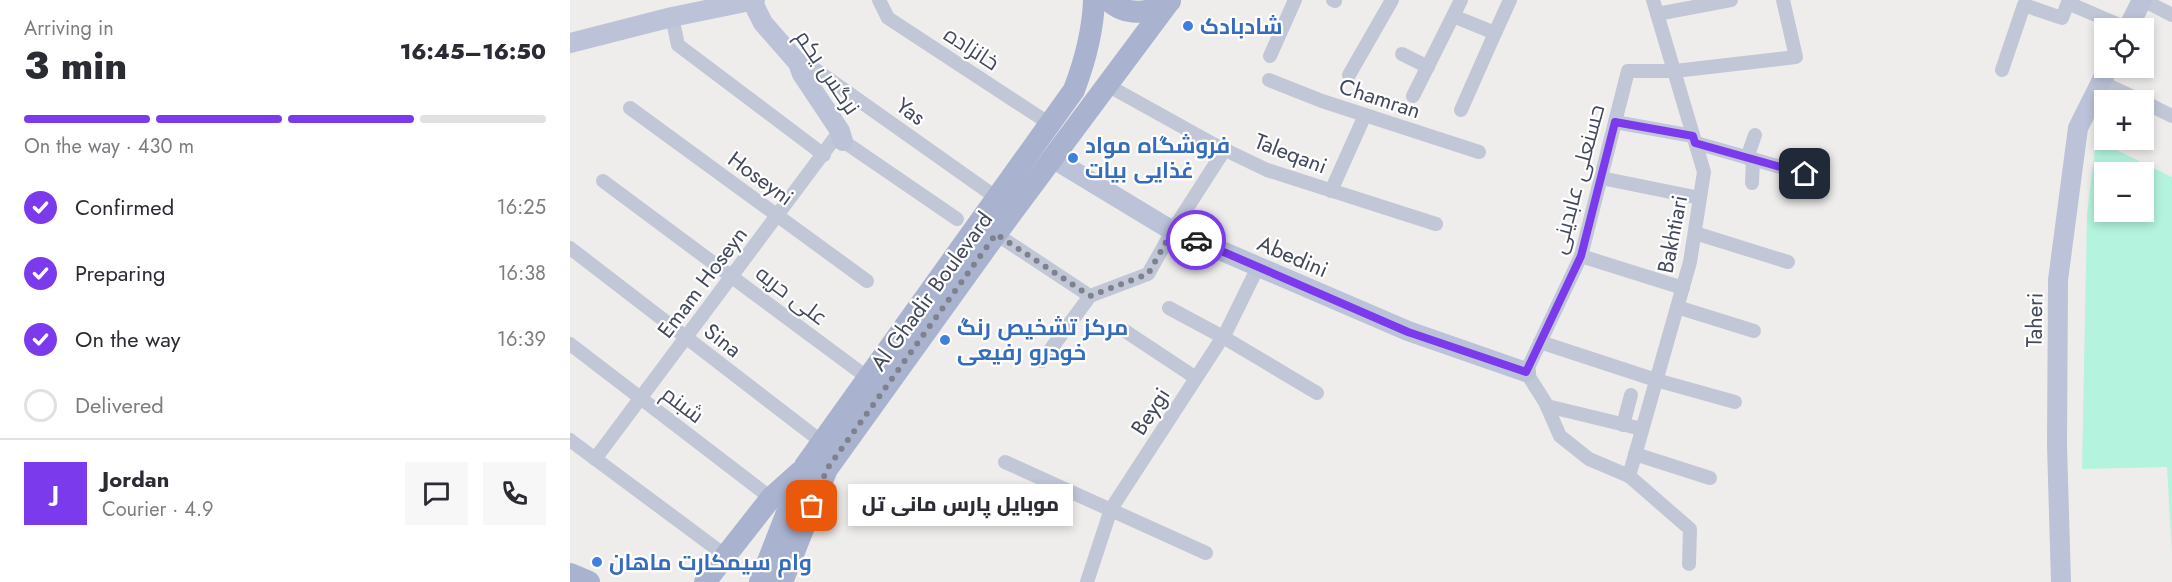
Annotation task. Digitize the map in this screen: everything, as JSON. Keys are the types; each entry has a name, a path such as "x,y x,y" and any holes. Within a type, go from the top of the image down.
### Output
{"main road":[{"name":"Al Ghadir Boulevard","path":"760,582 805,466 1074,90 1082,71 1091,33 1094,0"},
{"path":"1108,0 1126,10 1143,12 1156,9 1170,1"},
{"name":"Al Ghadir Boulevard","path":"783,582 827,469 996,234 1170,1"},
{"path":"705,582 771,498 805,466"},
{"path":"570,574 589,582"}],"street":[{"path":"570,43 672,16 754,0"},
{"name":"نرگس یکم","path":"754,0 763,23 798,63 802,74 842,136"},
{"name":"خانزاده","path":"879,0 888,18 1050,124"},
{"path":"1270,56 1294,0"},
{"path":"1349,75 1392,0"},
{"path":"1413,96 1461,0"},
{"path":"1461,111 1510,0"},
{"name":"Bakhtiari","path":"1629,476 1690,262 1704,172 1653,0"},
{"path":"1657,14 1731,0"},
{"path":"1675,71 1796,57 1783,0"},
{"path":"2133,18 2143,0 2172,15"},
{"path":"2002,70 2024,5 2062,18 2069,1 2106,18"},
{"path":"672,16 678,45 824,155"},
{"path":"1453,16 1495,33"},
{"path":"1402,54 1428,67"},
{"name":"Yas","path":"798,63 816,70 997,198"},
{"name":"حسنعلی عابدینی","path":"1526,372 1581,256 1628,71 1675,71"},
{"name":"Taheri","path":"2061,582 2057,445 2058,280 2078,128 2103,78"},
{"path":"2108,78 2126,90"},
{"name":"Chamran","path":"1269,80 1365,115 1479,152"},
{"name":"Taleqani","path":"1107,85 1268,170 1436,224"},
{"path":"2154,107 2172,116"},
{"name":"Hoseyni","path":"630,108 867,281"},
{"path":"1331,191 1365,115"},
{"path":"1615,122 1694,140 1805,174"},
{"path":"1752,183 1750,159 1755,135"},
{"path":"842,136 957,219"},
{"name":"Emam Hoseyn","path":"596,459 824,155 842,136"},
{"path":"1042,361 1090,296 1148,274 1225,149"},
{"name":"Abedini","path":"1052,158 1173,230 1408,332 1526,372"},
{"path":"1601,178 1700,198"},
{"name":"علی حریه","path":"603,181 868,378"},
{"path":"1695,233 1788,262"},
{"path":"996,234 1090,296"},
{"name":"Sina","path":"570,248 822,442"},
{"path":"1581,256 1683,288"},
{"name":"Beygi","path":"1087,582 1111,509 1223,337 1258,267"},
{"path":"1677,307 1754,331"},
{"path":"1168,308 1223,337 1317,393"},
{"path":"1122,329 1196,378"},
{"path":"1540,342 1656,380 1735,402"},
{"name":"شبنم","path":"570,344 771,498"},
{"path":"1526,372 1560,436 1589,459 1629,476 1690,529 1689,564"},
{"path":"1623,425 1631,395"},
{"path":"1546,406 1642,429"},
{"path":"570,440 726,556"},
{"path":"1635,454 1710,478"},
{"path":"1005,462 1206,553"}],"green space":[{"path":"2095,150 2117,150 2141,162 2094,162 2094,222 2154,222 2154,168 2172,177 2172,554 2167,467 2082,469 2087,214"}],"way so far":[{"path":"812,506 827,469 996,234 1090,296 1148,274 1173,230 1196,240"}],"place":[{"name":"شادبادک","path":"1188,26"},
{"name":"فروشگاه مواد غذایی بیات","path":"1073,158"},
{"name":"مرکز تشخیص رنگ خودرو رفیعی","path":"945,340"},
{"name":"موبایل پارس مانی تل","path":"812,506"},
{"name":"وام سیمکارت ماهان","path":"597,562"}],"route":[{"path":"1196,240 1408,332 1526,372 1581,256 1615,122 1693,136 1695,143 1805,174"}]}
